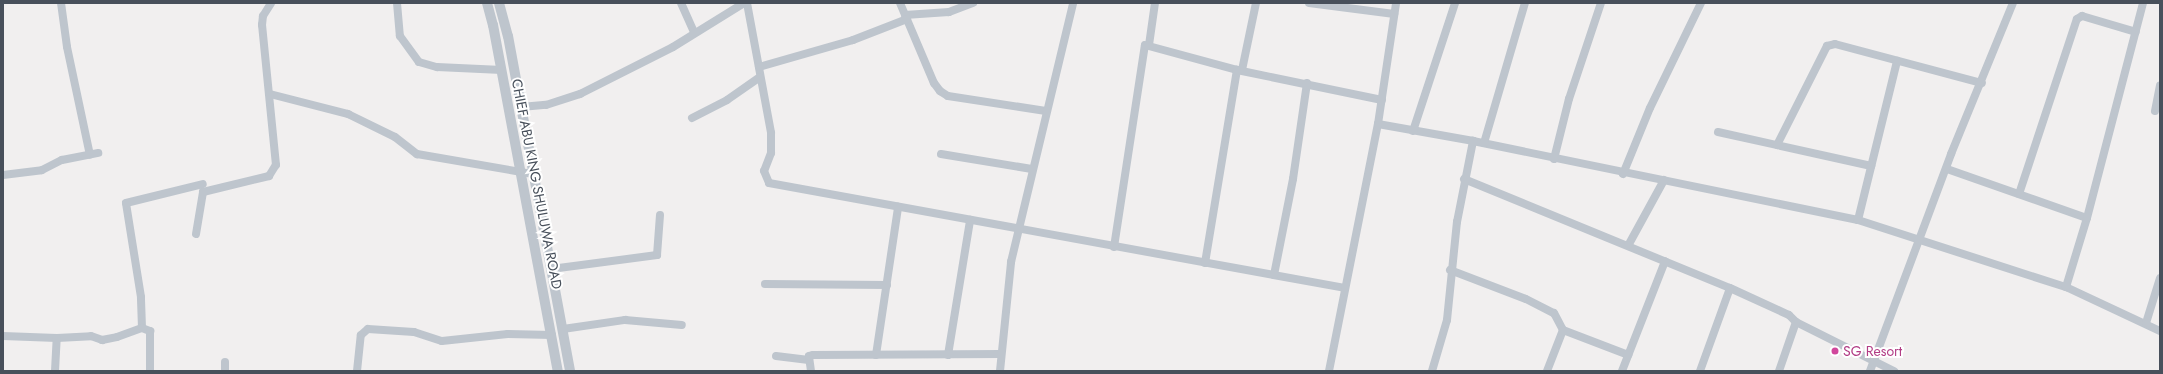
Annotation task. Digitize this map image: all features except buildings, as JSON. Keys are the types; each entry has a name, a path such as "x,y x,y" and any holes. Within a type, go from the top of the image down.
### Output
{"street":[{"path":"3,175 42,170 62,160 94,154 67,47 61,3"},
{"path":"196,234 200,201 206,190 255,180 268,176 274,170 276,144 262,20 271,3"},
{"path":"397,3 400,36 419,62 437,67 502,70"},
{"name":"CHIEF ABU KING SHULUWA ROAD","path":"487,3 502,70 558,371"},
{"path":"499,3 521,108 570,371"},
{"path":"681,3 694,32"},
{"path":"521,108 546,105 580,94 673,47 694,32 745,3 759,67 772,143 772,153 764,171 769,183 1345,288"},
{"path":"900,3 934,83 940,91 948,96 1046,111"},
{"path":"759,67 853,40 906,17 949,12 974,3"},
{"path":"1000,371 1007,289 1032,169 1073,3"},
{"path":"1149,45 1155,3"},
{"path":"1205,263 1240,70 1256,3"},
{"path":"1309,3 1394,14"},
{"path":"1329,371 1378,124 1396,3"},
{"path":"1413,131 1456,3"},
{"path":"1484,143 1525,3"},
{"path":"1554,159 1569,99 1601,3"},
{"path":"1623,174 1650,108 1701,3"},
{"path":"1870,371 1919,239 2013,3"},
{"path":"2066,286 2087,218 2143,3"},
{"path":"2019,194 2077,19 2082,16 2136,32"},
{"path":"1777,145 1827,46 1835,44 1982,83"},
{"path":"1114,247 1145,45 1240,70 1382,100"},
{"path":"1858,220 1897,61"},
{"path":"692,118 728,100 760,77"},
{"path":"1274,275 1293,179 1307,83"},
{"path":"2155,111 2160,85"},
{"path":"270,94 348,114 395,137 416,154 533,174"},
{"path":"1378,124 1484,143 1623,174 1664,180 1858,220 2066,286 2160,331"},
{"path":"1718,132 1872,166"},
{"path":"1432,371 1447,320 1450,270 1464,179 1473,141"},
{"path":"941,154 1032,169"},
{"path":"1947,169 2087,218"},
{"path":"1464,179 1629,244 1665,261 1730,288 1789,315 1796,322 1873,362 1894,371"},
{"path":"1629,244 1664,180"},
{"path":"142,328 141,297 126,203 203,184"},
{"path":"876,355 898,207"},
{"path":"551,269 657,255 660,215"},
{"path":"948,355 970,220"},
{"path":"1622,371 1665,261"},
{"path":"1450,270 1554,312 1563,330 1628,354"},
{"path":"2146,323 2160,278"},
{"path":"765,284 887,285"},
{"path":"1700,371 1730,288"},
{"path":"563,329 625,320 682,325"},
{"path":"1779,371 1796,322"},
{"path":"3,336 57,338 91,336 108,339 142,328 150,331 150,371"},
{"path":"357,371 361,335 368,329 414,332 442,341 508,334 552,335"},
{"path":"1547,371 1563,330"},
{"path":"55,371 57,338"},
{"path":"811,371 809,360 810,355 1001,354"},
{"path":"776,356 809,360"},
{"path":"225,362 225,371"}],"place":[{"name":"SG Resort","path":"1835,351"}]}
